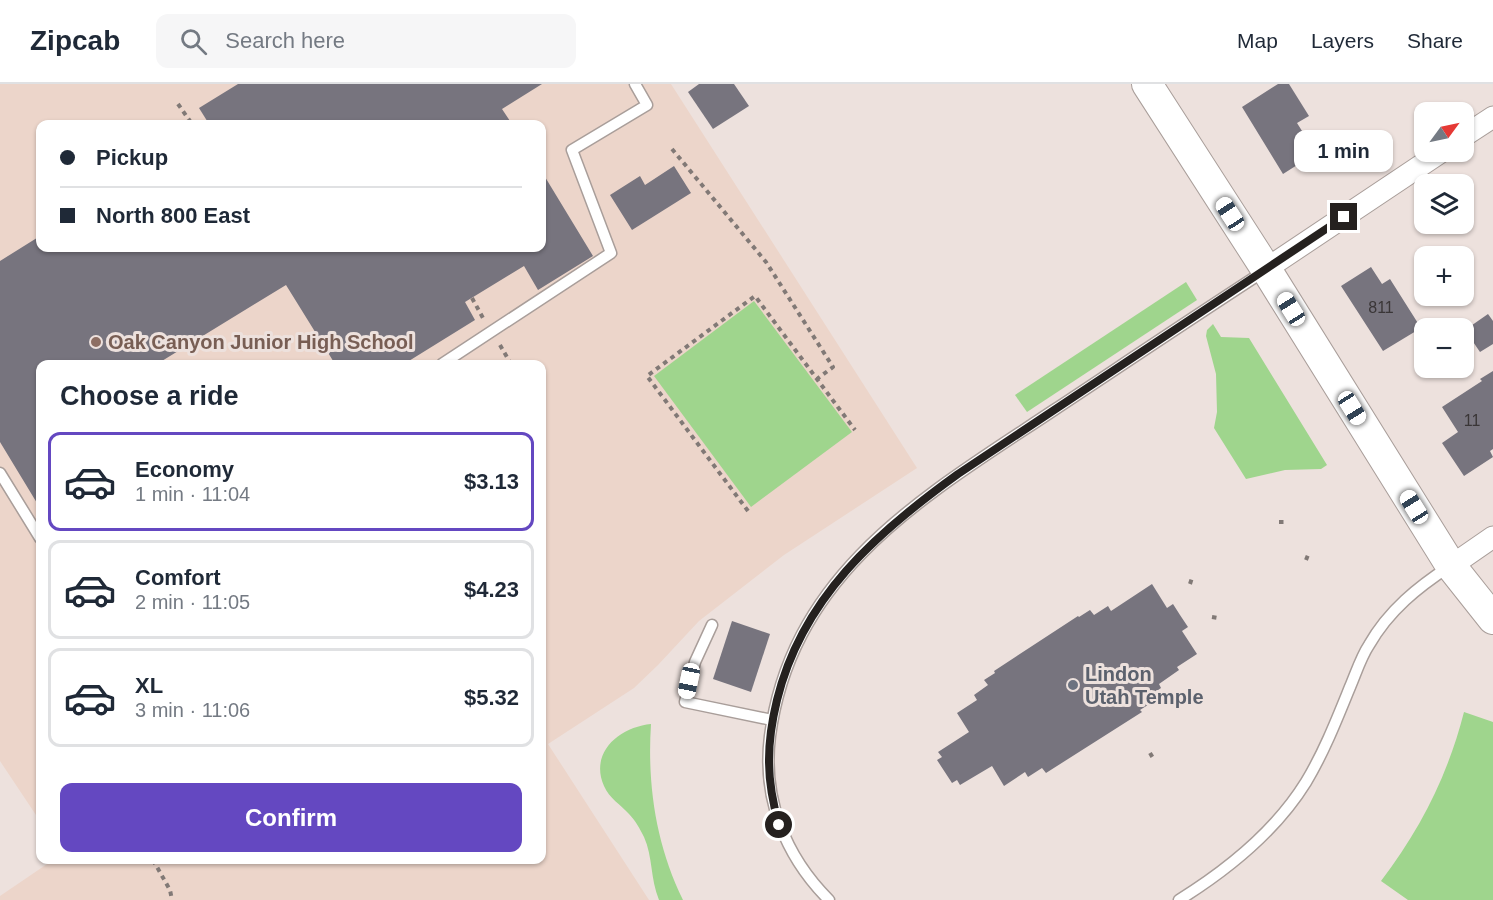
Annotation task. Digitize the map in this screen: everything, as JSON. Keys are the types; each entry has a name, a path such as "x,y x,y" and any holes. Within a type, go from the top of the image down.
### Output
{"street":[{"path":"1147,84 1451,566 1493,619"},
{"path":"1474,129 1493,117"},
{"path":"1266,270 1427,162"},
{"path":"1451,566 1493,537"}],"lane":[{"path":"448,360 611,253 572,150 647,105 635,84"},
{"path":"829,900 801,867 779,825 772,802 767,755 780,688 802,632 830,588 876,539 958,474 1266,270"},
{"path":"0,473 36,532"},
{"path":"1179,900 1228,867 1256,843 1287,809 1319,759 1367,646 1380,626 1413,592 1451,566"},
{"path":"712,625 695,662 685,702 772,720"}],"path":[{"path":"178,104 189,120"},
{"path":"672,149 766,262 833,367 817,379"},
{"path":"748,511 648,376 755,296 855,430"},
{"path":"1279,522 1285,522"},
{"path":"1306,561 1308,555"},
{"path":"1190,584 1192,578"},
{"path":"1212,617 1218,618"},
{"path":"155,864 170,890 172,900"}],"shaded area":[{"path":"0,84 671,84 917,468 784,555 699,621 634,688 548,744 649,900 0,900 0,896 47,864 546,864 546,360 36,360 36,815 0,761"}],"green space":[{"path":"1186,282 1197,300 1027,412 1015,395"},
{"path":"754,301 852,432 751,507 654,376"},
{"path":"1213,324 1221,337 1249,338 1327,465 1321,469 1285,470 1246,479 1214,428 1217,412 1216,374 1206,336 1207,330"},
{"path":"1464,712 1493,722 1493,900 1408,900 1381,881 1408,842 1431,801 1450,758"},
{"path":"651,724 651,770 655,814 666,858 683,900 659,900 644,837 631,816 606,790 600,774 604,752 610,743 628,730"}],"building":[{"path":"238,84 542,84 502,109 509,120 206,120 199,108"},
{"path":"699,84 734,84 749,106 713,129 688,92"},
{"path":"1278,84 1289,84 1309,116 1297,123 1316,153 1283,174 1242,107"},
{"path":"674,166 691,193 632,230 610,195 640,176 645,185"},
{"name":"Oak Canyon Junior High School","path":"546,179 593,256 538,290 524,266 465,302 475,320 410,360 333,360 286,285 164,360 36,360 36,501 0,442 0,261 36,238 36,252 546,252"},
{"path":"1371,267 1382,284 1390,279 1415,318 1414,332 1383,351 1341,286"},
{"path":"1488,314 1493,321 1493,344 1480,352 1474,343 1474,324"},
{"path":"1493,371 1493,449 1490,451 1493,457 1464,476 1442,443 1458,432 1442,407 1482,381 1480,379"},
{"name":"Lindon Utah Temple","path":"1152,584 1167,608 1173,604 1188,627 1182,631 1197,654 1177,667 1179,670 1159,684 1161,688 1148,697 1151,703 1140,710 1142,712 1046,773 1042,768 1028,777 1025,772 1004,786 992,766 960,785 957,780 952,783 937,760 942,757 938,752 969,732 957,713 977,700 974,695 988,685 984,680 995,673 994,671 1078,616 1090,610 1094,615 1108,606 1111,611"},
{"path":"732,621 770,634 751,692 713,679"}],"place":[{"name":"Oak Canyon Junior High School","path":"96,342"},
{"name":"Lindon Utah Temple","path":"1073,685"}],"route":[{"path":"779,825 772,802 767,755 780,688 802,632 830,588 852,563 901,517 958,474 1344,217"}]}
